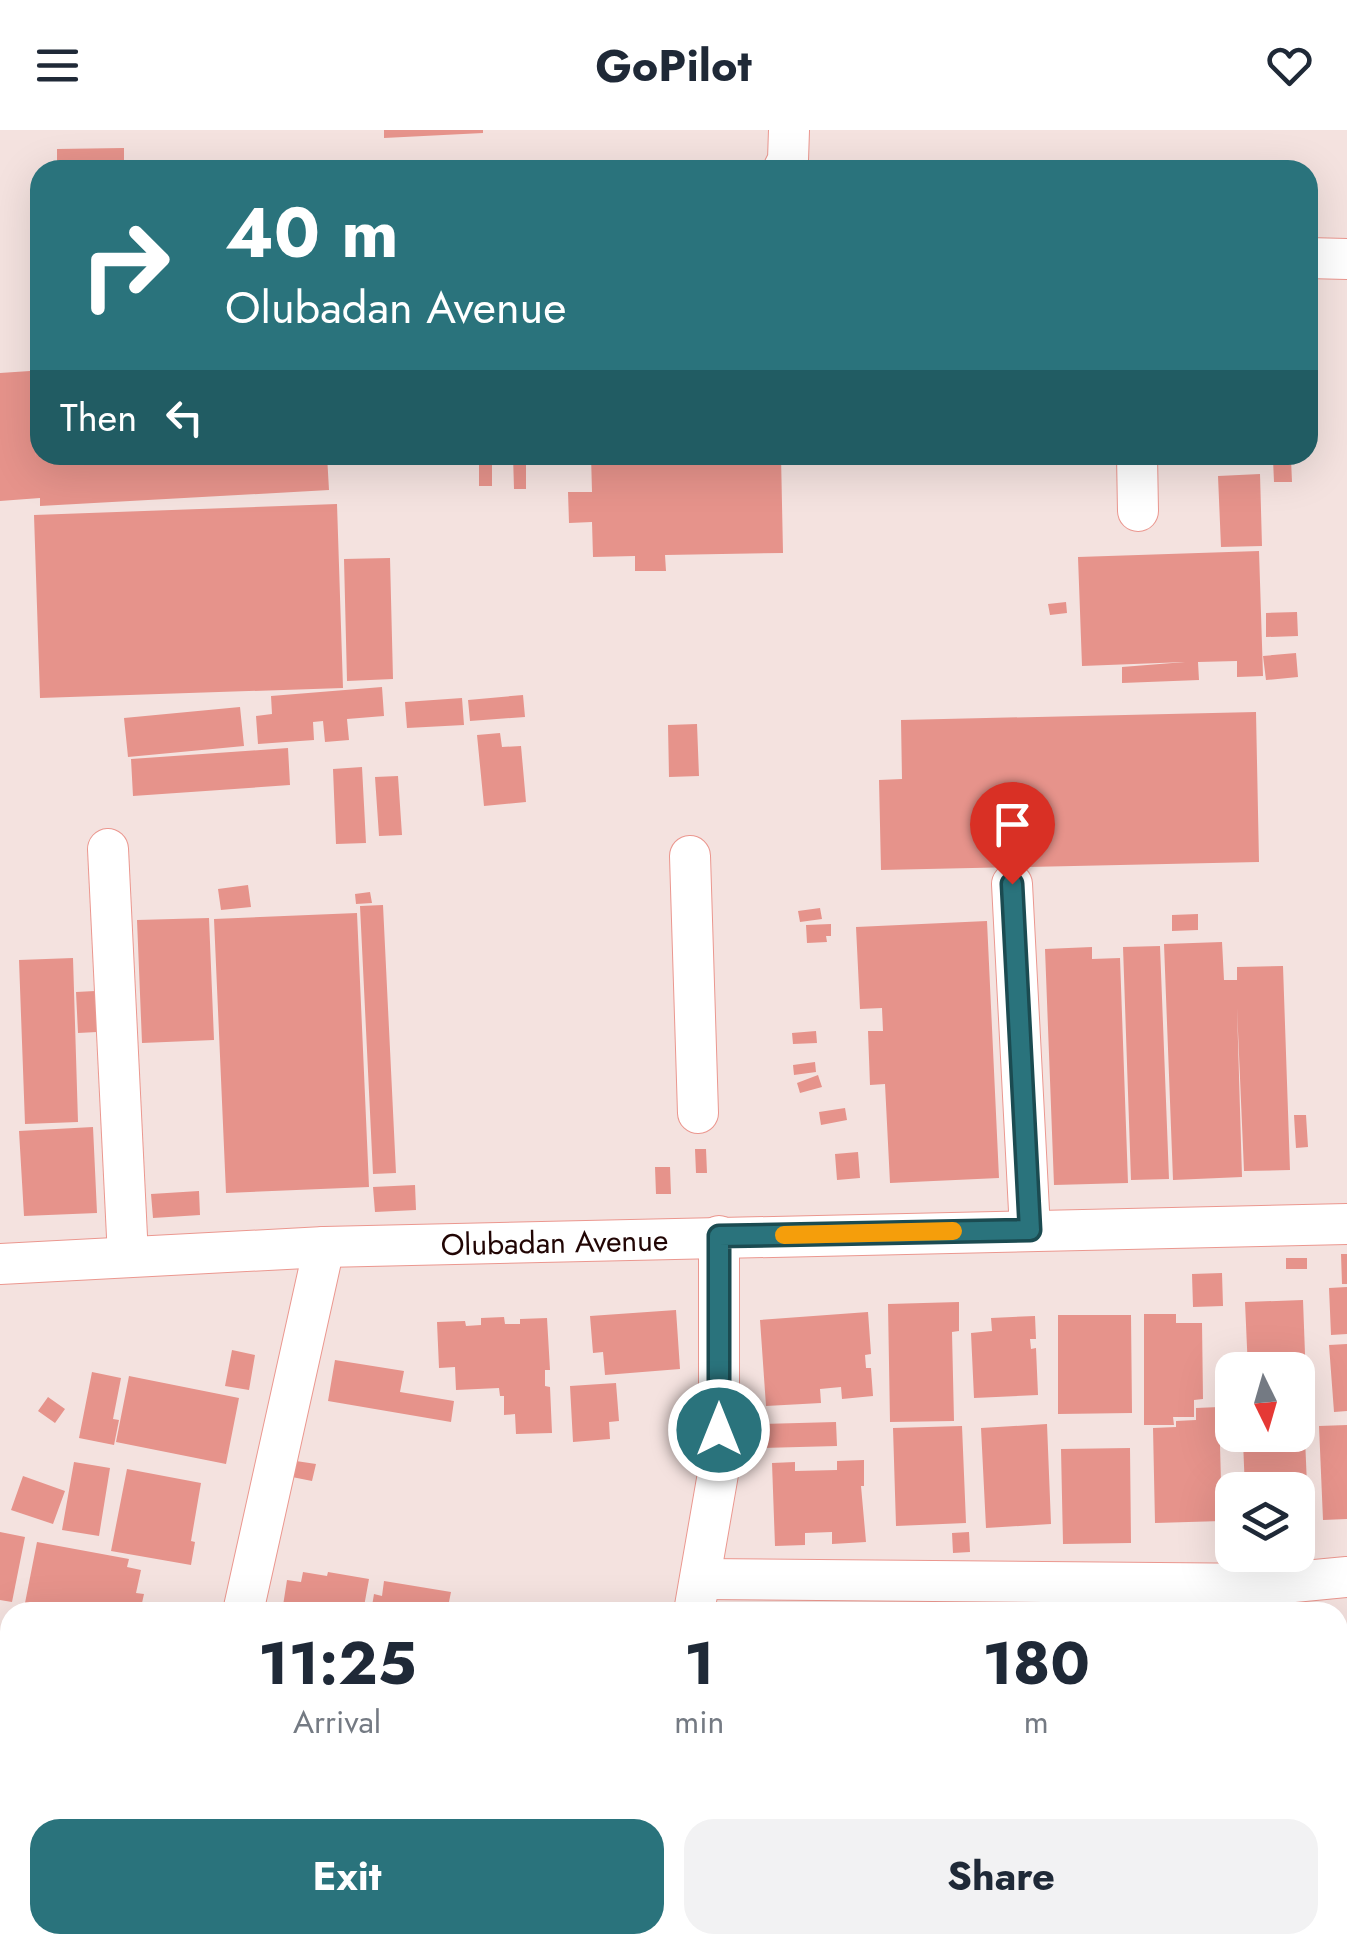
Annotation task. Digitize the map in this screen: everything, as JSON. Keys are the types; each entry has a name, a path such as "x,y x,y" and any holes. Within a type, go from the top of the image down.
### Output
{"street":[{"path":"788,160 790,130"},
{"path":"1318,258 1347,259"},
{"path":"1137,465 1138,511"},
{"path":"108,849 128,1257"},
{"path":"690,856 698,1113"},
{"path":"1012,884 1030,1230"},
{"name":"Olubadan Avenue","path":"0,1264 324,1247 1347,1224"},
{"path":"719,1236 719,1468 698,1596 1274,1598 1347,1577"},
{"path":"245,1602 324,1247"}],"building":[{"path":"384,130 483,130 483,133 384,138"},
{"path":"124,148 124,160 57,160 57,149"},
{"path":"30,371 30,465 328,465 329,490 40,506 40,498 0,501 0,373"},
{"path":"479,465 492,465 492,486 479,486"},
{"path":"513,465 526,465 526,489 514,489"},
{"path":"591,465 781,465 783,553 665,555 666,571 635,571 635,556 593,557 592,522 569,523 568,492 592,492"},
{"path":"1273,465 1291,465 1292,482 1274,482"},
{"path":"1260,474 1262,546 1221,547 1218,476"},
{"path":"337,504 343,688 40,698 34,515"},
{"path":"1259,551 1263,676 1237,677 1237,661 1198,662 1199,680 1122,683 1122,667 1185,662 1082,666 1078,557"},
{"path":"390,558 393,679 347,681 344,559"},
{"path":"1066,602 1067,613 1050,615 1048,604"},
{"path":"1297,612 1298,636 1266,637 1266,613"},
{"path":"1296,653 1298,677 1266,680 1263,656"},
{"path":"382,687 384,716 347,719 349,740 325,742 323,721 313,722 314,740 258,744 256,716 272,714 271,696"},
{"path":"523,695 525,717 470,721 468,700"},
{"path":"462,698 464,725 407,728 405,702"},
{"path":"240,707 244,746 128,757 124,718"},
{"path":"1256,712 1259,862 881,870 879,780 902,779 901,720"},
{"path":"697,724 699,776 669,777 668,725"},
{"path":"500,733 502,747 521,746 526,802 484,806 477,735"},
{"path":"288,748 290,785 133,796 131,759"},
{"path":"362,767 366,843 336,844 333,769"},
{"path":"398,776 402,835 379,836 375,777"},
{"path":"248,885 251,907 221,910 218,889"},
{"path":"370,892 372,903 356,904 355,894"},
{"path":"383,905 396,1173 373,1174 360,906"},
{"path":"820,908 822,919 800,922 798,911"},
{"path":"357,913 369,1187 226,1193 214,919"},
{"path":"1198,914 1198,930 1172,931 1172,915"},
{"path":"209,918 214,1040 142,1043 137,920"},
{"path":"987,921 999,1178 890,1183 885,1084 870,1085 868,1031 883,1031 882,1008 860,1009 856,927"},
{"path":"831,924 827,942 807,943 806,925"},
{"path":"1222,942 1224,980 1237,980 1237,967 1283,966 1290,1170 1244,1171 1237,1008 1242,1177 1173,1180 1164,944"},
{"path":"1160,946 1169,1179 1131,1180 1123,947"},
{"path":"1092,947 1092,959 1120,958 1128,1183 1054,1185 1045,949"},
{"path":"73,958 78,1122 25,1124 19,960"},
{"path":"95,991 97,1032 78,1033 76,992"},
{"path":"816,1031 817,1043 793,1044 792,1033"},
{"path":"815,1062 816,1072 794,1075 793,1065"},
{"path":"818,1075 822,1087 800,1093 797,1083"},
{"path":"845,1108 847,1120 821,1125 819,1112"},
{"path":"1294,1115 1306,1115 1308,1147 1296,1148"},
{"path":"93,1127 97,1213 24,1216 19,1131"},
{"path":"695,1149 706,1149 707,1173 696,1173"},
{"path":"858,1152 860,1178 837,1180 835,1154"},
{"path":"655,1167 670,1167 671,1194 656,1194"},
{"path":"415,1185 416,1210 375,1212 373,1187"},
{"path":"199,1191 200,1215 153,1218 151,1194"},
{"path":"1341,1254 1347,1254 1347,1284 1342,1284"},
{"path":"1286,1258 1307,1258 1307,1269 1286,1269"},
{"path":"1222,1273 1223,1306 1193,1307 1192,1274"},
{"path":"1347,1287 1347,1334 1331,1335 1329,1288"},
{"path":"1303,1300 1305,1352 1247,1352 1245,1302"},
{"path":"959,1302 959,1331 952,1332 954,1421 890,1422 888,1304"},
{"path":"676,1310 680,1369 605,1375 603,1352 593,1353 590,1316"},
{"path":"868,1312 871,1354 865,1355 866,1368 871,1368 873,1396 842,1399 841,1387 820,1389 821,1403 766,1406 760,1320"},
{"path":"1144,1314 1176,1314 1176,1323 1202,1323 1203,1399 1194,1400 1194,1417 1173,1417 1174,1425 1144,1425"},
{"path":"1058,1315 1131,1315 1132,1413 1058,1414"},
{"path":"1035,1316 1036,1339 1030,1339 1031,1349 1036,1348 1038,1395 974,1398 971,1333 992,1331 991,1318"},
{"path":"504,1317 505,1324 547,1318 550,1370 545,1370 545,1386 550,1387 552,1433 516,1434 515,1414 504,1415 504,1396 500,1396 499,1388 456,1390 455,1367 439,1368 437,1322 481,1325 481,1318"},
{"path":"1347,1344 1347,1411 1334,1412 1329,1345"},
{"path":"232,1350 255,1355 249,1390 225,1386"},
{"path":"335,1360 404,1371 400,1392 454,1401 451,1422 328,1401"},
{"path":"92,1372 121,1378 113,1419 119,1420 114,1445 79,1438"},
{"path":"129,1376 239,1398 226,1464 116,1442"},
{"path":"616,1383 619,1421 609,1422 610,1439 573,1442 570,1386"},
{"path":"48,1397 65,1409 55,1423 38,1411"},
{"path":"1215,1407 1215,1452 1220,1452 1221,1472 1215,1472 1215,1521 1155,1523 1153,1428 1176,1427 1176,1421 1196,1420 1196,1408"},
{"path":"836,1422 837,1446 760,1448 760,1424"},
{"path":"1047,1424 1051,1524 986,1528 981,1428"},
{"path":"1347,1425 1347,1519 1323,1520 1319,1426"},
{"path":"962,1426 966,1523 896,1526 893,1428"},
{"path":"1130,1448 1131,1543 1063,1544 1061,1449"},
{"path":"1243,1452 1306,1452 1306,1472 1244,1472"},
{"path":"864,1460 861,1486 866,1542 832,1544 832,1532 805,1533 805,1545 775,1546 772,1463 795,1462 795,1471 837,1470 837,1461"},
{"path":"296,1461 316,1464 312,1481 292,1477"},
{"path":"74,1462 110,1468 99,1536 62,1530"},
{"path":"127,1469 201,1483 191,1565 111,1551"},
{"path":"23,1476 65,1491 53,1524 11,1510"},
{"path":"0,1532 25,1537 12,1602 0,1600"},
{"path":"969,1532 970,1552 953,1553 952,1533"},
{"path":"37,1542 129,1559 127,1567 141,1570 136,1593 144,1594 142,1602 25,1602"},
{"path":"303,1572 369,1579 365,1602 284,1602 287,1580 301,1582"},
{"path":"384,1581 451,1592 449,1602 373,1602 374,1594 382,1596"}],"slow traffic":[{"path":"784,1235 953,1231"}],"route":[{"path":"719,1430 719,1236 1030,1230 1012,884"}]}
